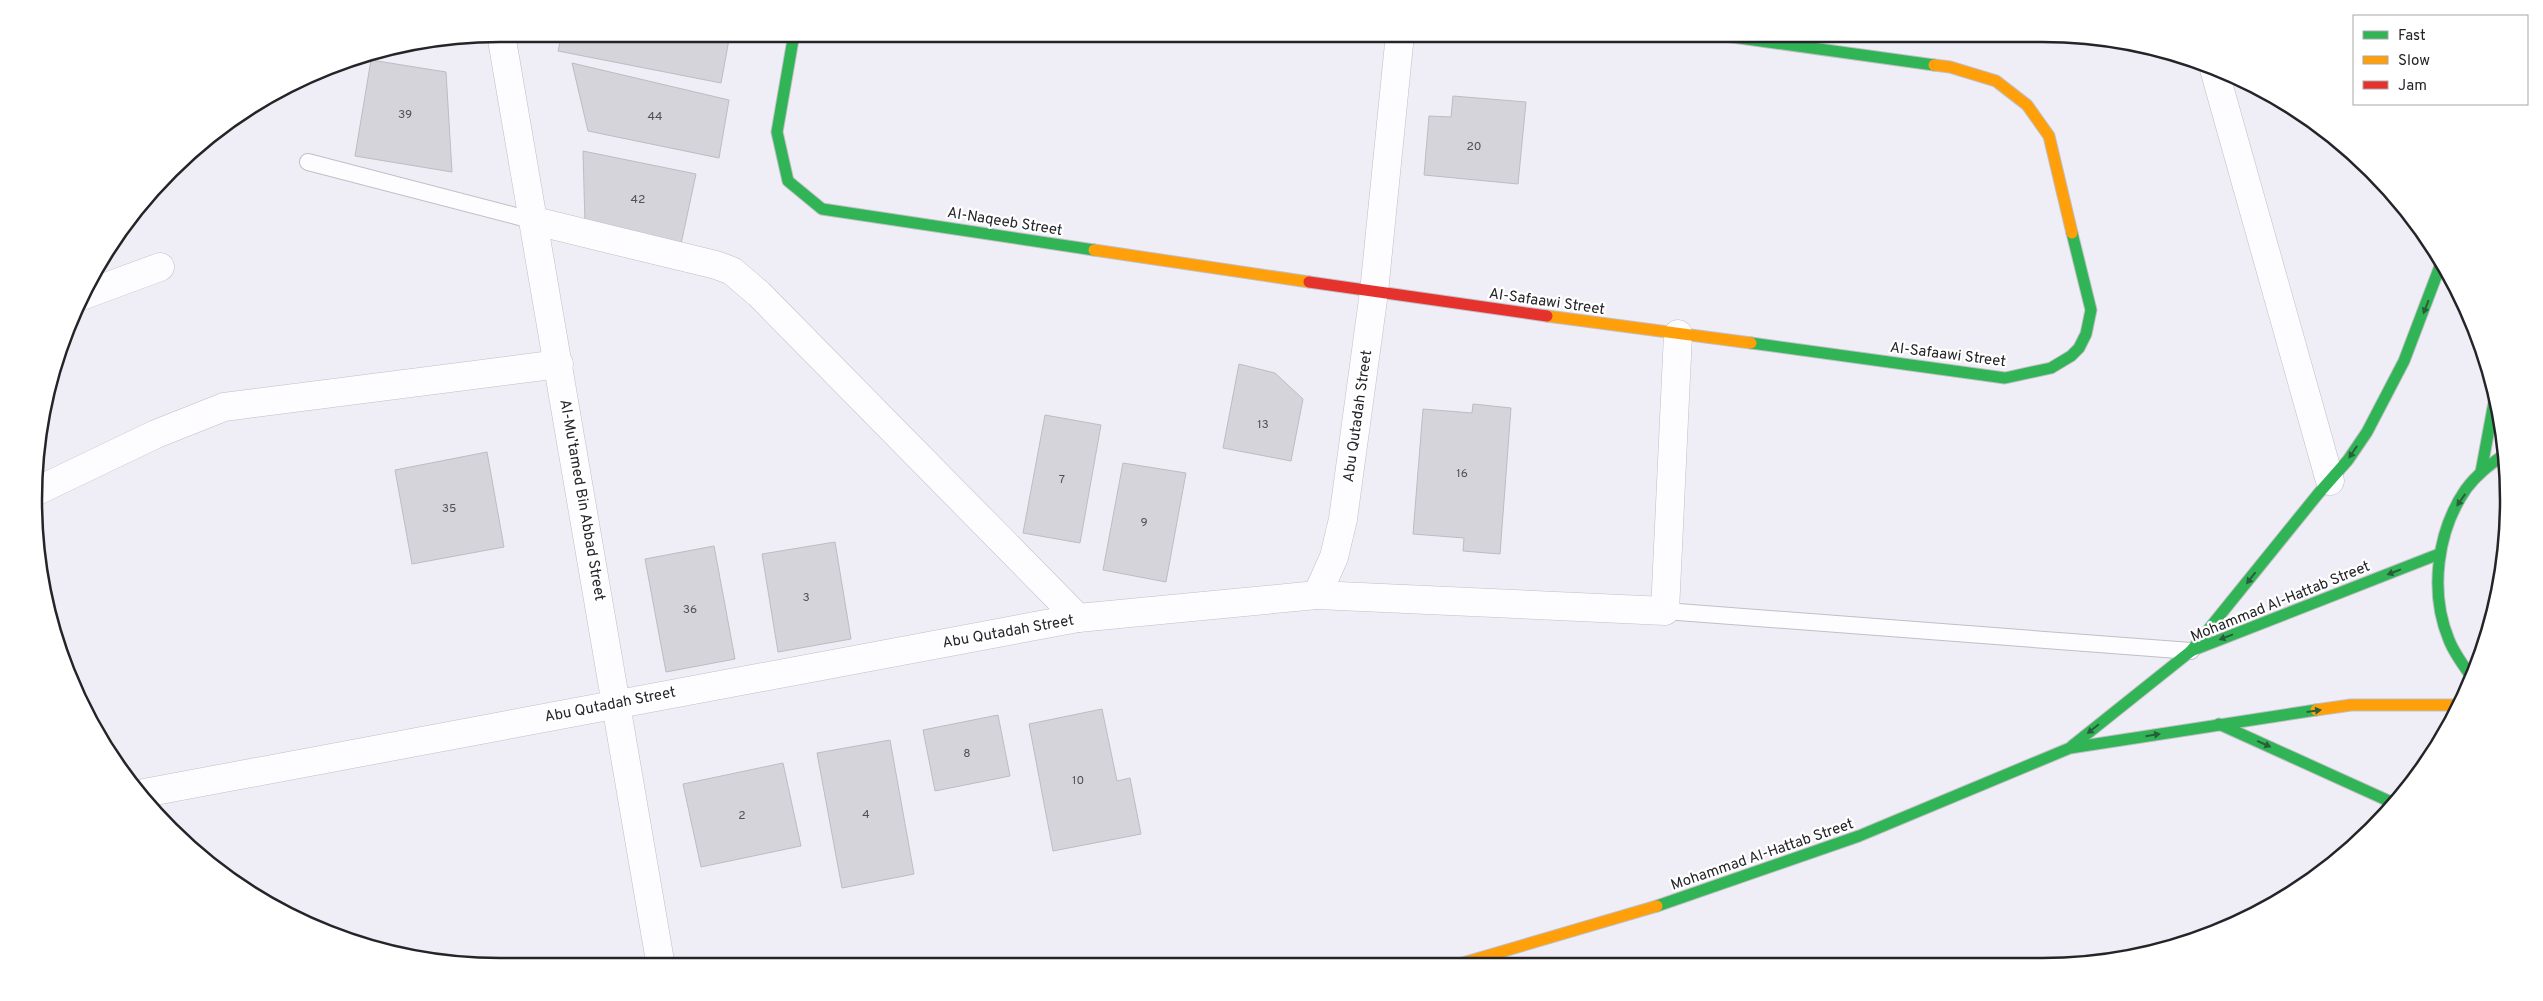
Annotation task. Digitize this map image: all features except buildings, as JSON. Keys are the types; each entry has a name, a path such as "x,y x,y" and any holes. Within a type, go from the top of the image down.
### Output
{"street":[{"name":"Al-Mu’tamed Bin Abbad Street","path":"503,42 618,703 660,958"},
{"name":"Al-Naqeeb Street","path":"793,42 778,132 788,182 822,209 1374,292"},
{"name":"Abu Qutadah Street","path":"148,792 1078,618 1317,595 1334,557 1343,519 1374,292 1399,42"},
{"name":"Al-Safaawi Street","path":"1374,292 2005,378 2046,371 2072,356 2085,336 2092,310 2049,136 2027,105 1996,81 1950,67 1770,42"},
{"path":"2216,76 2330,481"},
{"path":"535,221 732,271 766,301 1078,618"},
{"path":"93,292 160,267"},
{"path":"2191,651 2352,455 2386,397 2424,311 2438,271"},
{"path":"1317,595 1665,611 1678,334"},
{"path":"42,488 156,434 224,407 559,364"},
{"path":"2480,472 2492,412"},
{"path":"2468,671 2449,639 2438,597 2439,554 2453,510 2480,472 2499,458"},
{"name":"Mohammad Al-Hattab Street","path":"2070,748 2191,651 2439,554"},
{"name":"Mohammad Al-Hattab Street","path":"1480,958 1658,906 1850,840 2070,748 2219,724 2351,706 2452,705"},
{"path":"2219,724 2388,801"}],"lane":[{"path":"308,162 535,221"},
{"path":"1665,611 2191,651"}],"traffic: fast":[{"path":"793,42 777,132 788,181 822,209 1094,250"},
{"path":"1769,42 1934,65"},
{"path":"1751,343 2005,378 2051,368 2071,356 2079,348 2086,334 2091,310 2072,233"},
{"path":"2191,651 2318,494 2348,460 2367,432 2404,361 2438,271"},
{"path":"2481,472 2492,412"},
{"path":"2468,671 2453,650 2443,621 2439,602 2439,562 2448,524 2456,506 2470,484 2499,458"},
{"path":"2072,746 2191,651 2439,554"},
{"path":"1657,906 1859,836 2070,748 2316,710"},
{"path":"2219,724 2388,801"}],"traffic: slow":[{"path":"1934,65 1950,67 1996,81 2027,105 2049,136 2072,233"},
{"path":"1094,250 1309,282"},
{"path":"1547,316 1751,343"},
{"path":"2316,710 2351,705 2452,705"},
{"path":"1480,958 1657,906"}],"traffic: jam":[{"path":"1309,282 1547,316"}]}
